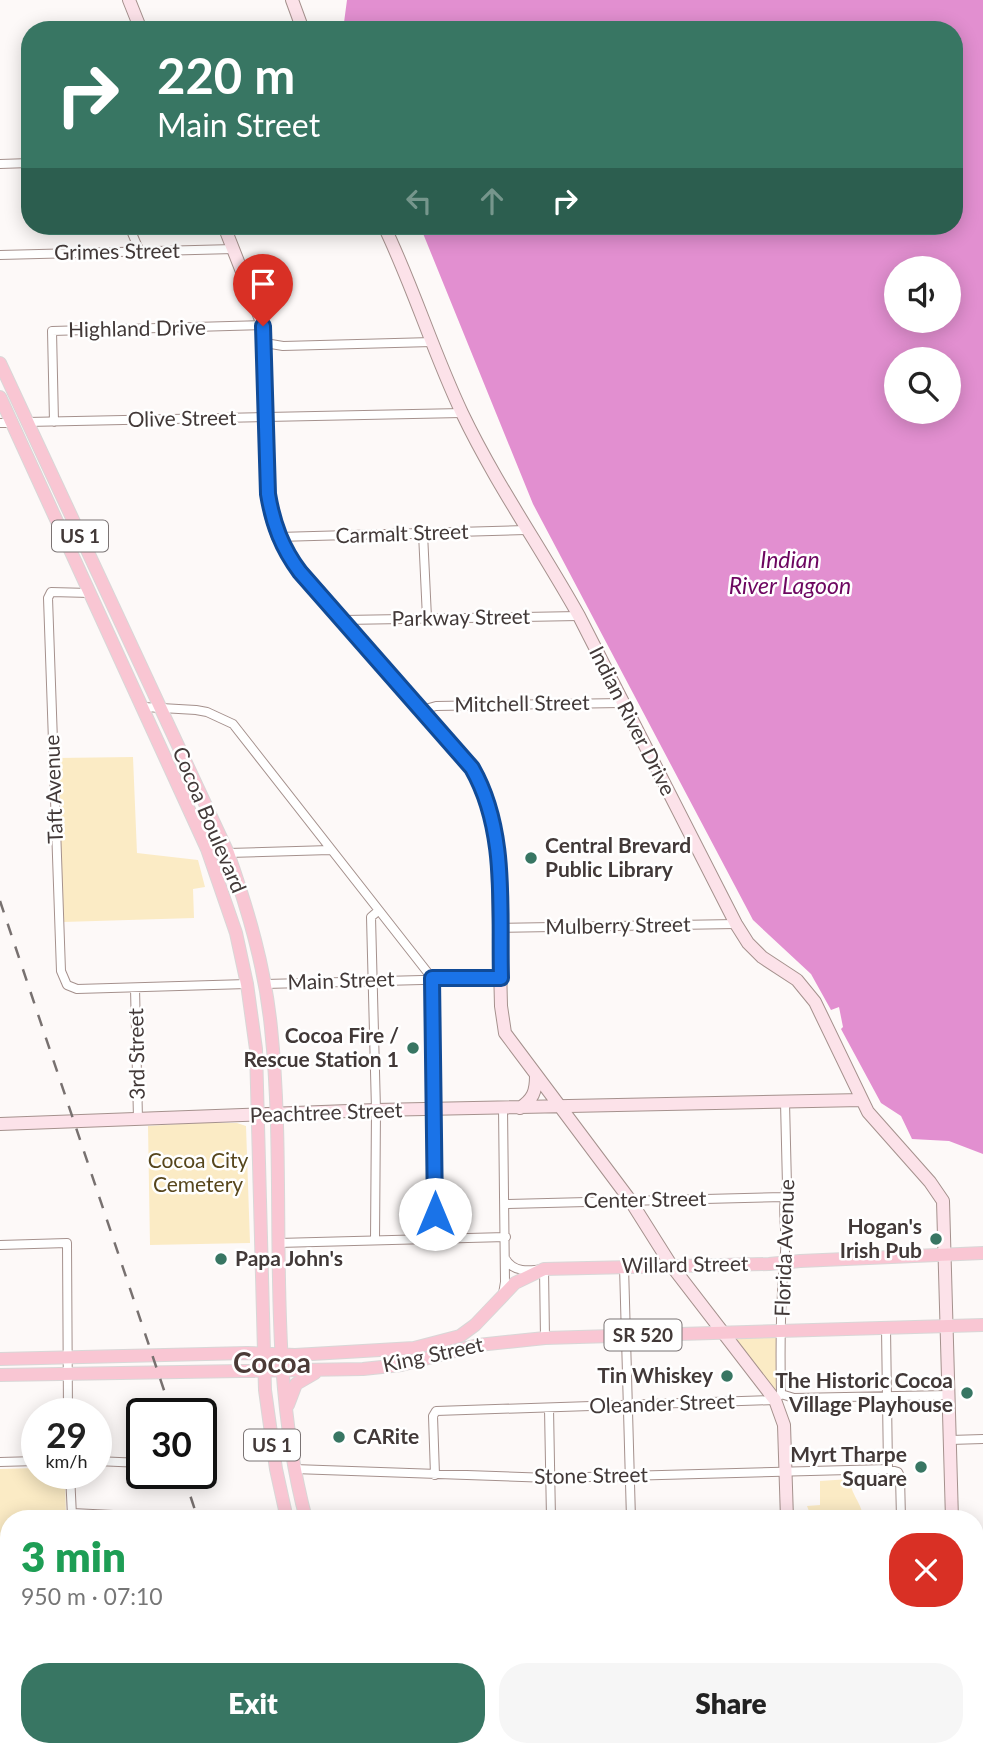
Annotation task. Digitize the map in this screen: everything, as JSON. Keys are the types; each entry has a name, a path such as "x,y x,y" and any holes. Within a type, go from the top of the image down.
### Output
{"main road":[{"name":"Cocoa Boulevard","path":"0,363 228,853 254,934 265,984 273,1049 285,1416 304,1510"},
{"path":"0,381 15,412 27,422"},
{"name":"Cocoa Boulevard","path":"0,397 6,423 144,707 209,855 228,907 247,984 256,1049 264,1371 276,1469 286,1510"},
{"path":"6,423 25,430 55,495 70,515"},
{"path":"195,823 212,844 228,853"},
{"path":"209,855 225,865 237,880"},
{"name":"Willard Street","path":"414,1348 460,1336 475,1325 515,1283 544,1269 983,1253"},
{"name":"SR 520","path":"886,1328 983,1325"},
{"name":"King Street","path":"0,1375 320,1371 401,1365 478,1345 545,1338 886,1328"},
{"name":"King Street","path":"0,1359 349,1353 414,1348"},
{"path":"285,1416 296,1384 320,1371"}],"street":[{"path":"129,0 137,21"},
{"path":"292,0 300,21"},
{"path":"0,164 21,163"},
{"path":"133,235 140,252"},
{"path":"228,235 263,326 268,494 278,537 300,572 472,768 485,792 498,845 502,1014 505,1033 630,1200 671,1265 778,1397"},
{"name":"Indian River Drive","path":"388,235 462,413 526,530 555,573 579,616 736,924 748,943 762,957 797,980 815,1002 862,1100 877,1124 943,1200 952,1510"},
{"name":"Grimes Street","path":"0,255 234,249"},
{"name":"Highland Drive","path":"54,422 52,331 263,326"},
{"path":"265,343 283,346 432,342"},
{"name":"Olive Street","path":"27,422 462,413"},
{"name":"Carmalt Street","path":"278,537 526,530"},
{"path":"424,533 427,618"},
{"name":"Taft Avenue","path":"90,593 51,592 48,598 61,971 67,985 77,989 135,988"},
{"name":"Parkway Street","path":"342,620 579,616"},
{"name":"Mitchell Street","path":"422,710 436,706 622,703"},
{"path":"144,707 207,712 233,724 432,978 435,1238"},
{"path":"228,853 330,850"},
{"path":"376,1240 371,918 378,911"},
{"name":"Mulberry Street","path":"499,928 736,924"},
{"name":"Main Street","path":"265,984 501,978"},
{"path":"135,988 247,984"},
{"name":"3rd Street","path":"135,988 138,1119"},
{"path":"519,1108 530,1101 536,1090 536,1076"},
{"name":"Peachtree Street","path":"0,1124 376,1110 862,1100"},
{"name":"Florida Avenue","path":"785,1102 787,1186 784,1197 785,1251 778,1397 784,1425 787,1510"},
{"path":"503,1108 506,1204 503,1294"},
{"name":"Center Street","path":"506,1204 784,1197"},
{"path":"278,1243 506,1237"},
{"path":"0,1245 67,1243 68,1398"},
{"path":"505,1258 512,1267 519,1270 544,1269 545,1338"},
{"path":"624,1266 631,1510"},
{"path":"886,1328 888,1469 898,1472 900,1476 901,1510"},
{"name":"Oleander Street","path":"435,1475 433,1416 436,1411 628,1406 778,1397 948,1395"},
{"path":"549,1408 551,1510"},
{"path":"950,1440 983,1439"},
{"path":"0,1462 21,1461"},
{"name":"Stone Street","path":"294,1469 550,1478 888,1469"},
{"path":"71,1489 72,1510"}],"green space":[{"path":"133,757 137,853 198,860 205,887 193,889 194,918 63,922 57,758"},
{"name":"Cocoa City Cemetery","path":"237,1123 246,1126 250,1243 150,1245 148,1126"},
{"path":"777,1335 777,1392 776,1395 731,1336"},
{"path":"21,1468 21,1489 65,1489 66,1510 0,1510 0,1469"},
{"path":"850,1479 861,1510 809,1510 807,1506 820,1505 820,1481"}],"water":[{"name":"Indian River Lagoon","path":"347,0 983,0 983,1154 949,1141 912,1139 901,1116 881,1103 841,1029 843,1027 839,1007 831,1010 811,974 753,920 533,504 424,235 963,235 963,21 344,21"}],"railway":[{"path":"0,901 167,1398"},
{"path":"188,1489 195,1510"}],"place":[{"name":"Central Brevard Public Library","path":"531,858"},
{"name":"Cocoa Fire / Rescue Station 1","path":"413,1048"},
{"name":"Hogan's Irish Pub","path":"936,1239"},
{"name":"Papa John's","path":"221,1259"},
{"name":"Tin Whiskey","path":"727,1376"},
{"name":"The Historic Cocoa Village Playhouse","path":"967,1393"},
{"name":"CARite","path":"339,1437"},
{"name":"Myrt Tharpe Square","path":"921,1467"}],"district":[{"name":"Cocoa","path":"272,1363"}],"route":[{"path":"263,326 268,494 278,537 300,572 472,768 485,792 498,845 501,978 432,978 435,1214"}]}
